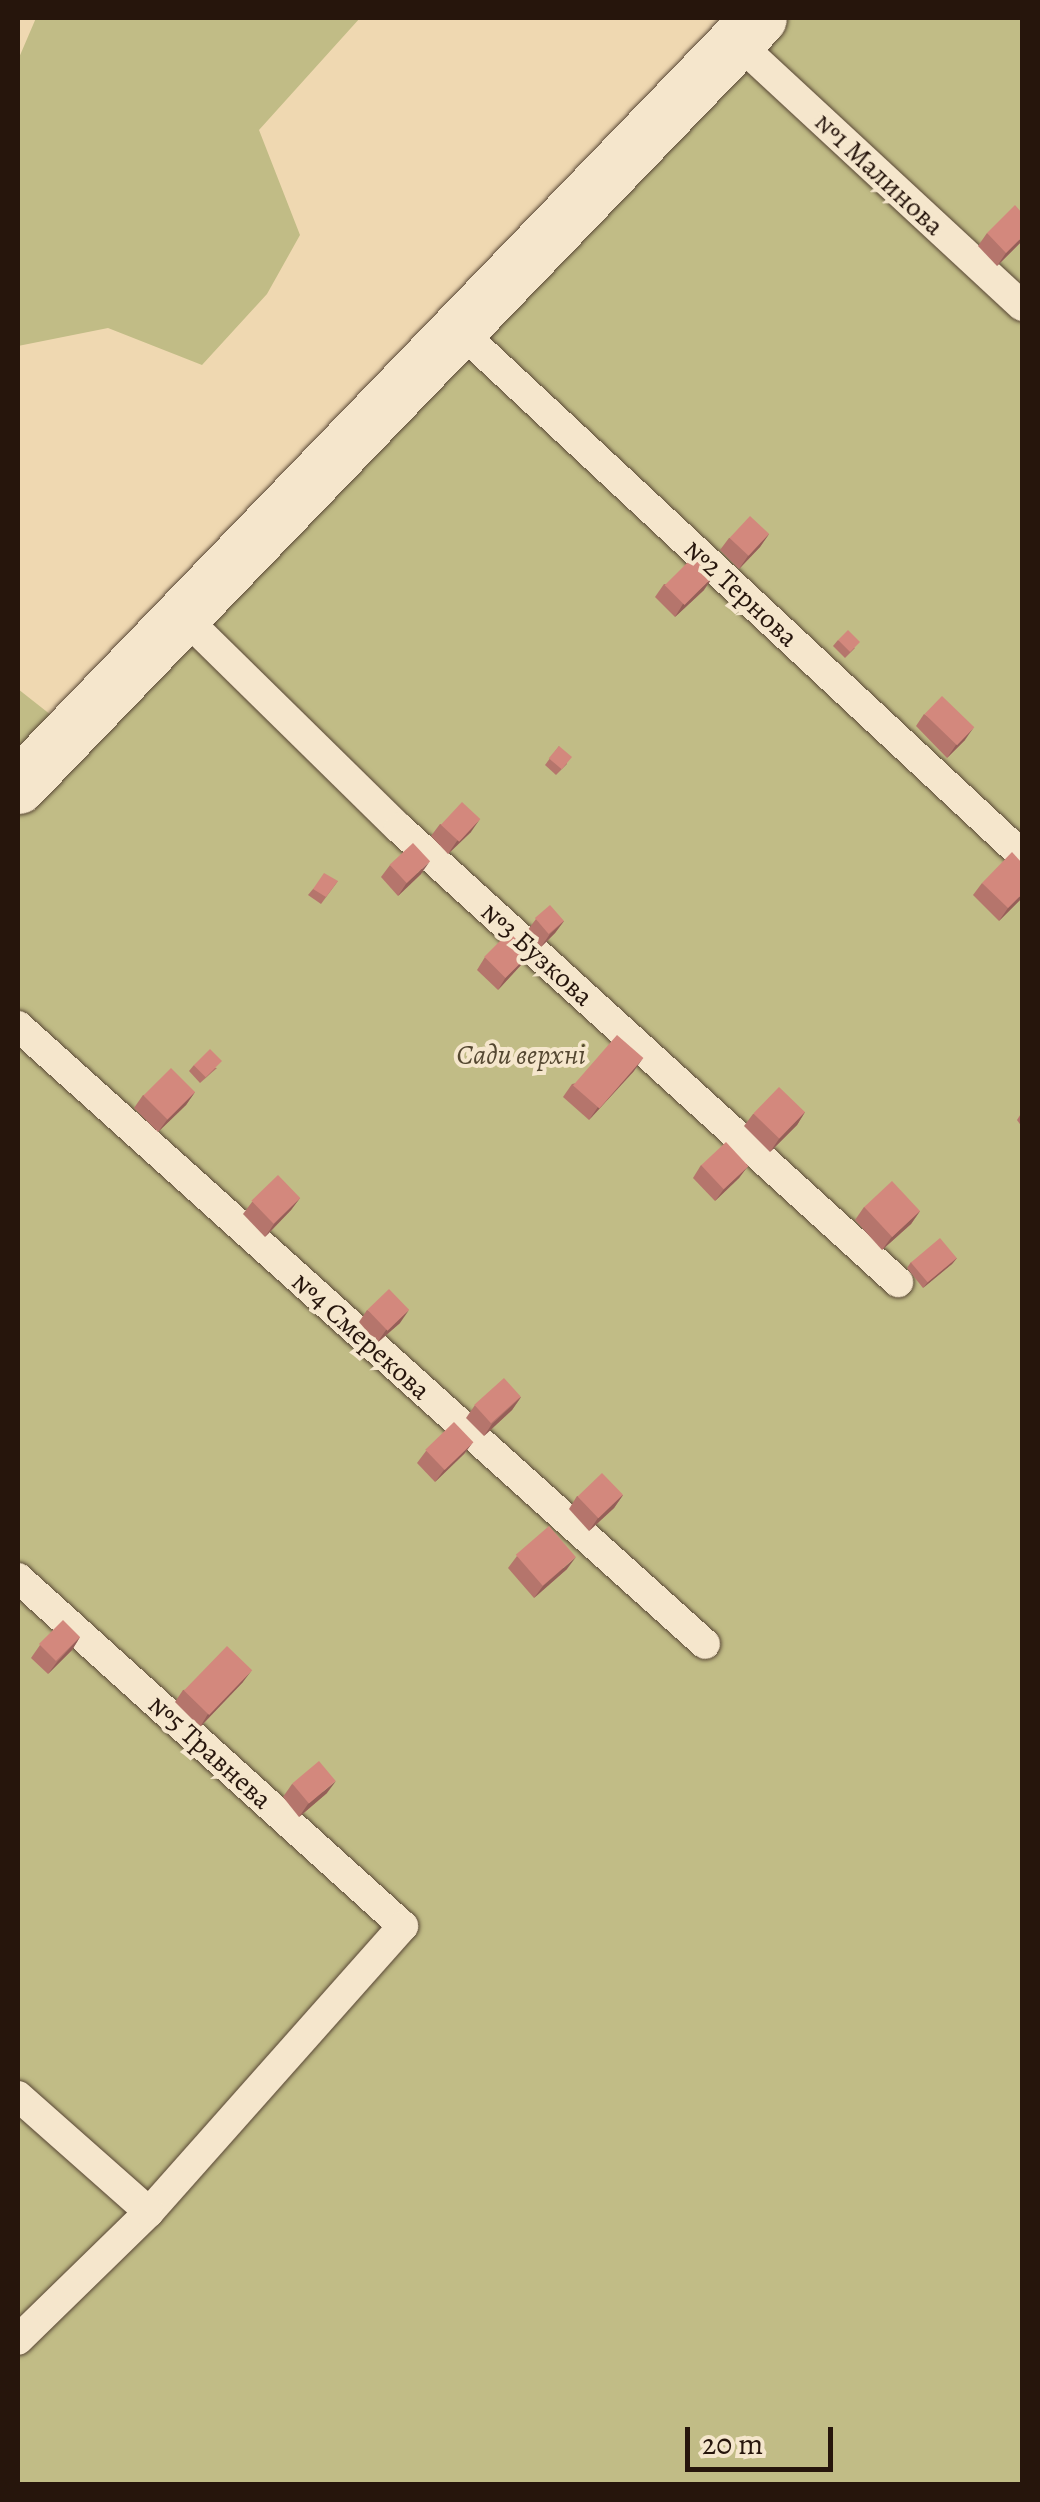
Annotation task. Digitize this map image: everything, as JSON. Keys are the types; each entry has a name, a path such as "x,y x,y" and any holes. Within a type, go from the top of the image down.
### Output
{"street":[{"path":"18,786 747,29"}],"lane":[{"name":"№1 Малинова","path":"747,29 1022,306"},
{"name":"№2 Тернова","path":"459,330 1022,855"},
{"name":"№3 Бузкова","path":"184,617 399,828 898,1282"},
{"name":"№4 Смерекова","path":"18,1026 705,1644"},
{"name":"№5 Травнева","path":"18,1578 403,1926 148,2212"},
{"path":"18,2096 148,2212 18,2340"}],"green space":[{"path":"36,18 360,18 259,130 300,235 267,294 202,365 108,328 18,346 18,60"},
{"name":"Сади верхні","path":"778,18 1022,18 1022,2484 18,2484 18,808"},
{"path":"18,689 51,715 18,749"}],"building":[{"path":"1015,205 1022,213 1022,237 1006,253 987,233"},
{"path":"750,516 769,534 749,556 730,538"},
{"path":"693,557 713,577 685,605 665,585"},
{"path":"848,630 860,642 850,652 838,640"},
{"path":"942,696 974,727 957,745 925,714"},
{"path":"559,746 572,757 562,769 549,758"},
{"path":"462,802 480,819 459,842 441,825"},
{"path":"413,843 430,861 407,883 390,865"},
{"path":"1012,852 1022,863 1022,894 1008,908 982,883"},
{"path":"324,873 338,881 326,897 313,889"},
{"path":"550,905 564,921 549,934 535,918"},
{"path":"509,932 530,953 505,978 484,957"},
{"path":"617,1035 643,1058 599,1109 573,1086"},
{"path":"210,1049 222,1061 206,1077 194,1065"},
{"path":"171,1068 195,1092 167,1120 143,1096"},
{"path":"779,1087 805,1112 779,1139 753,1114"},
{"path":"726,1142 749,1166 724,1189 701,1165"},
{"path":"278,1175 300,1198 274,1224 251,1201"},
{"path":"892,1181 920,1211 892,1237 864,1207"},
{"path":"940,1238 957,1258 928,1282 911,1262"},
{"path":"389,1289 409,1310 388,1331 367,1310"},
{"path":"504,1378 521,1397 491,1423 474,1405"},
{"path":"454,1422 473,1442 445,1470 425,1450"},
{"path":"602,1473 623,1495 598,1518 578,1497"},
{"path":"549,1526 576,1557 543,1586 516,1555"},
{"path":"63,1620 80,1637 56,1661 39,1644"},
{"path":"227,1646 252,1670 209,1715 184,1691"},
{"path":"319,1761 336,1781 309,1803 292,1783"}]}
